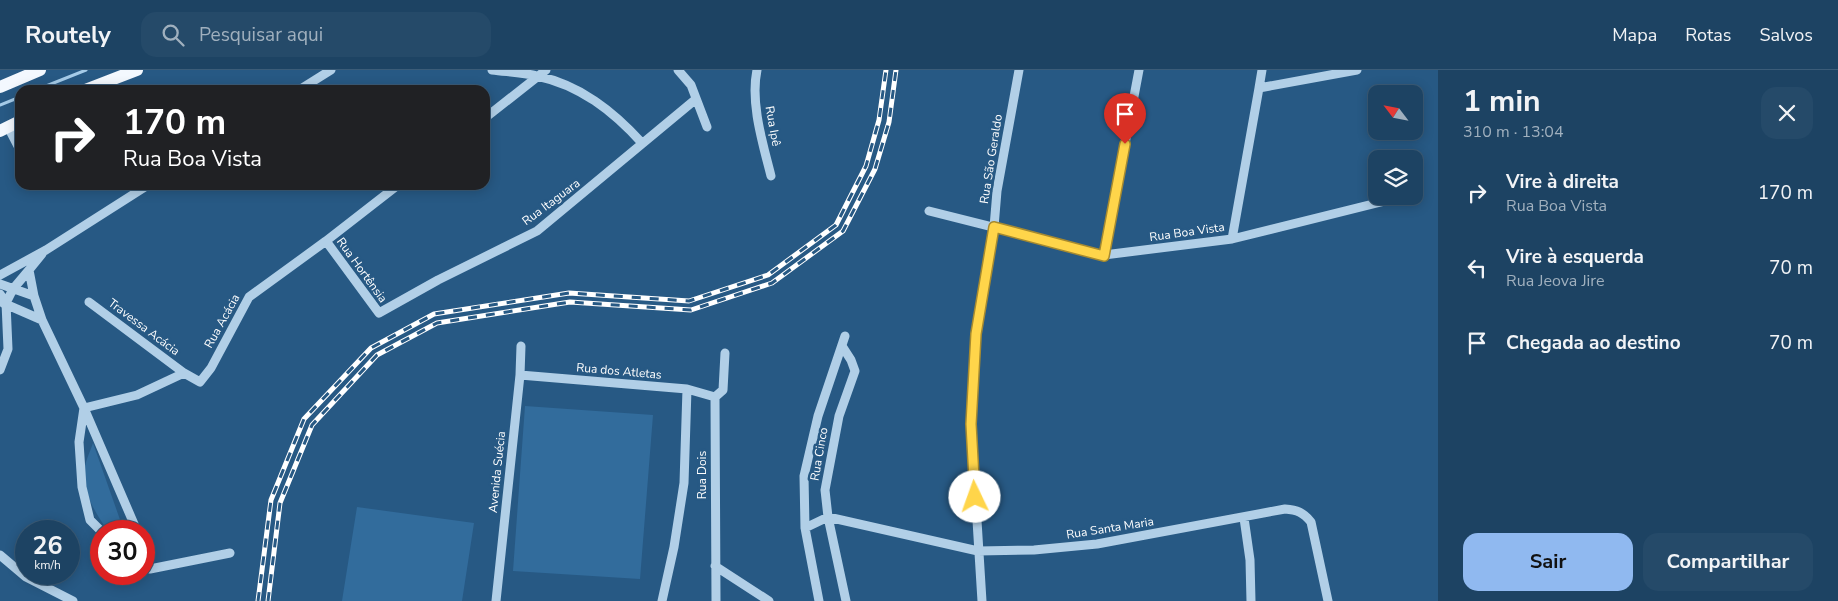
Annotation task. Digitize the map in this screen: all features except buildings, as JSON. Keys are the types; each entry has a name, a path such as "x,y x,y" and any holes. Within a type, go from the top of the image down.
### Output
{"main road":[{"path":"0,87 40,70"},
{"path":"98,85 137,70"}],"street":[{"path":"307,85 332,70"},
{"path":"492,70 542,73 591,98 622,121 642,143"},
{"path":"678,70 691,85 708,127"},
{"name":"Rua Ipê","path":"752,70 759,128 771,176"},
{"name":"Rua São Geraldo","path":"978,551 971,424 976,334 994,227 997,191 1019,70"},
{"path":"1104,256 1139,70"},
{"name":"Rua Boa Vista","path":"929,211 1104,256 1232,239 1262,70"},
{"path":"1259,88 1357,70"},
{"path":"490,114 542,73"},
{"name":"Rua Itaguara","path":"379,313 438,280 537,231 696,99"},
{"path":"4,129 15,143"},
{"path":"0,275 46,250 140,190"},
{"name":"Rua Acácia","path":"184,373 200,382 211,368 249,297 392,190"},
{"path":"1232,239 1369,205"},
{"name":"Rua Hortênsia","path":"326,241 379,313"},
{"path":"3,303 46,250"},
{"path":"29,270 34,296 42,320 84,408 132,520"},
{"path":"0,284 34,296"},
{"path":"0,294 3,303 8,348 0,370"},
{"name":"Travessa Acácia","path":"89,302 184,373"},
{"path":"3,303 42,320"},
{"name":"Rua Cinco","path":"819,601 805,528 804,476 818,416 845,336"},
{"name":"Avenida Suécia","path":"496,601 520,375 521,346"},
{"name":"Rua Cinco","path":"842,346 855,371 839,416 825,490 828,517 846,601"},
{"name":"Rua Dois","path":"716,601 715,397 723,390 724,353"},
{"path":"84,408 138,395 184,373"},
{"name":"Rua dos Atletas","path":"520,375 687,389 715,397"},
{"path":"662,601 674,546 684,483 687,389"},
{"path":"84,408 79,442 82,487 90,520"},
{"name":"Rua Santa Maria","path":"828,517 978,551 1034,550 1097,544 1285,509 1298,510 1306,515 1311,522 1328,601"},
{"path":"805,528 828,517"},
{"path":"1244,518 1250,560 1251,601"},
{"path":"978,551 982,601"},
{"path":"155,565 230,553"},
{"path":"0,555 26,578 73,601"},
{"path":"715,566 769,601"}],"shaded area":[{"path":"525,406 653,415 640,579 513,571"},
{"path":"93,443 120,520 101,520 95,511 86,489 84,469"},
{"path":"357,507 474,523 462,601 342,601"}],"waterway":[{"path":"48,85 86,70"},
{"path":"0,105 15,99"}],"railway":[{"path":"258,601 271,500 304,419 371,348 434,314 569,293 689,301 768,275 836,225 866,166 879,120 886,70"},
{"path":"268,601 280,503 312,425 377,355 437,323 570,302 691,310 772,283 843,231 875,169 889,122 896,70"}],"route":[{"path":"975,497 971,424 976,334 994,227 1104,256 1125,144"}]}
